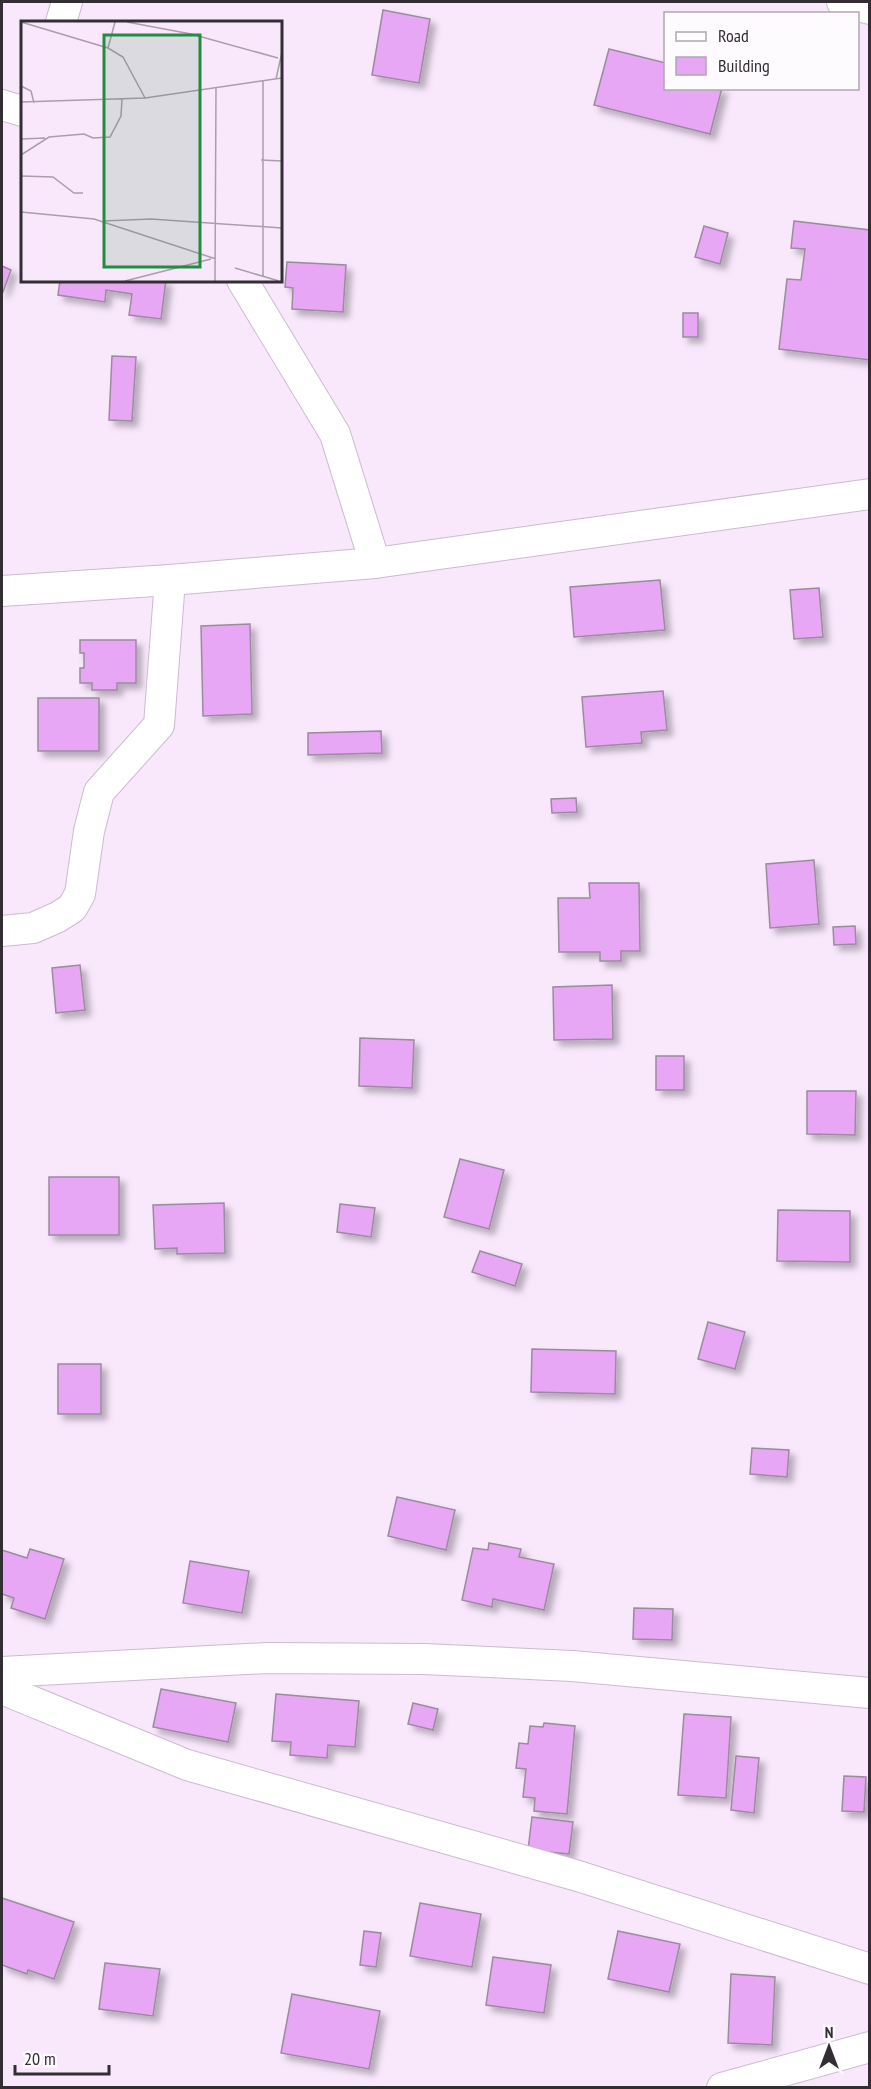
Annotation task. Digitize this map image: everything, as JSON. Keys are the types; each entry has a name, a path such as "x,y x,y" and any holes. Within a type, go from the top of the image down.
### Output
{"street":[{"path":"61,21 67,2"},
{"path":"842,2 870,9"},
{"path":"2,105 21,111"},
{"path":"243,282 335,434 375,563"},
{"path":"2,591 375,563 870,494"},
{"path":"2,931 33,928 58,917 72,908 80,894 89,831 99,792 159,725 170,580"},
{"path":"2,1672 267,1658 424,1659 572,1666 870,1693"},
{"path":"2,1689 187,1765 578,1876 870,1969"},
{"path":"722,2088 870,2047"}],"building":[{"path":"383,10 430,19 419,83 372,75"},
{"path":"609,49 664,63 664,90 721,90 710,134 594,105"},
{"path":"794,221 870,230 870,360 779,349 787,279 801,280 805,249 791,248"},
{"path":"704,226 728,233 720,264 695,257"},
{"path":"287,262 346,265 343,312 292,309 293,288 285,287"},
{"path":"2,266 11,270 3,292 2,292"},
{"path":"60,282 166,282 161,319 129,315 132,294 106,290 105,302 58,295"},
{"path":"683,313 698,313 698,337 683,337"},
{"path":"112,356 136,357 132,421 109,420"},
{"path":"660,580 665,630 574,637 570,587"},
{"path":"819,588 823,637 794,639 790,590"},
{"path":"250,624 252,714 203,716 201,626"},
{"path":"80,640 136,640 136,683 117,683 117,690 92,690 92,683 80,683 80,668 84,668 84,653 80,653"},
{"path":"663,691 667,730 641,732 642,743 586,747 582,697"},
{"path":"38,698 99,698 99,751 38,751"},
{"path":"381,731 382,753 308,755 308,733"},
{"path":"576,798 577,812 552,813 551,799"},
{"path":"814,860 819,924 770,928 766,864"},
{"path":"589,883 639,883 640,951 621,951 621,961 600,961 600,952 559,952 558,898 590,898"},
{"path":"855,926 856,944 834,945 833,927"},
{"path":"80,965 85,1010 56,1013 52,968"},
{"path":"612,985 613,1039 554,1040 553,987"},
{"path":"360,1038 414,1040 412,1088 359,1086"},
{"path":"656,1056 684,1056 684,1090 656,1090"},
{"path":"807,1091 856,1091 855,1135 807,1134"},
{"path":"460,1159 504,1170 489,1229 444,1217"},
{"path":"49,1177 119,1177 119,1235 49,1235"},
{"path":"224,1203 225,1253 177,1254 177,1248 155,1249 153,1205"},
{"path":"340,1204 375,1208 371,1237 337,1232"},
{"path":"778,1210 850,1211 850,1262 777,1261"},
{"path":"480,1251 522,1264 515,1286 472,1272"},
{"path":"708,1322 745,1332 735,1369 698,1359"},
{"path":"532,1349 616,1351 615,1394 531,1392"},
{"path":"58,1364 101,1364 101,1414 58,1414"},
{"path":"752,1448 789,1450 787,1477 750,1474"},
{"path":"397,1497 455,1510 446,1550 388,1536"},
{"path":"489,1543 521,1549 519,1557 554,1564 544,1610 493,1599 492,1607 462,1600 473,1548 488,1550"},
{"path":"30,1549 64,1559 45,1619 11,1608 14,1598 2,1594 2,1550 27,1558"},
{"path":"190,1561 249,1571 242,1613 183,1603"},
{"path":"634,1608 673,1609 672,1640 633,1639"},
{"path":"161,1689 236,1703 228,1742 153,1727"},
{"path":"276,1694 359,1701 355,1747 328,1745 327,1758 290,1755 291,1742 272,1741"},
{"path":"413,1703 438,1709 433,1730 408,1724"},
{"path":"684,1714 731,1717 726,1798 678,1795"},
{"path":"544,1723 575,1726 567,1814 534,1811 535,1798 523,1797 526,1769 516,1768 519,1743 528,1744 530,1726 543,1727"},
{"path":"736,1756 759,1758 754,1813 731,1810"},
{"path":"844,1776 866,1777 864,1812 842,1811"},
{"path":"532,1817 573,1822 569,1854 528,1850"},
{"path":"2,1898 74,1922 54,1979 28,1970 27,1974 2,1965"},
{"path":"420,1903 481,1914 472,1967 410,1956"},
{"path":"364,1931 381,1933 376,1967 360,1965"},
{"path":"618,1931 680,1944 669,1992 608,1979"},
{"path":"493,1957 551,1965 544,2013 486,2005"},
{"path":"105,1963 160,1969 153,2016 99,2009"},
{"path":"731,1974 775,1977 772,2045 728,2043"},
{"path":"292,1994 380,2011 369,2069 281,2053"}]}
